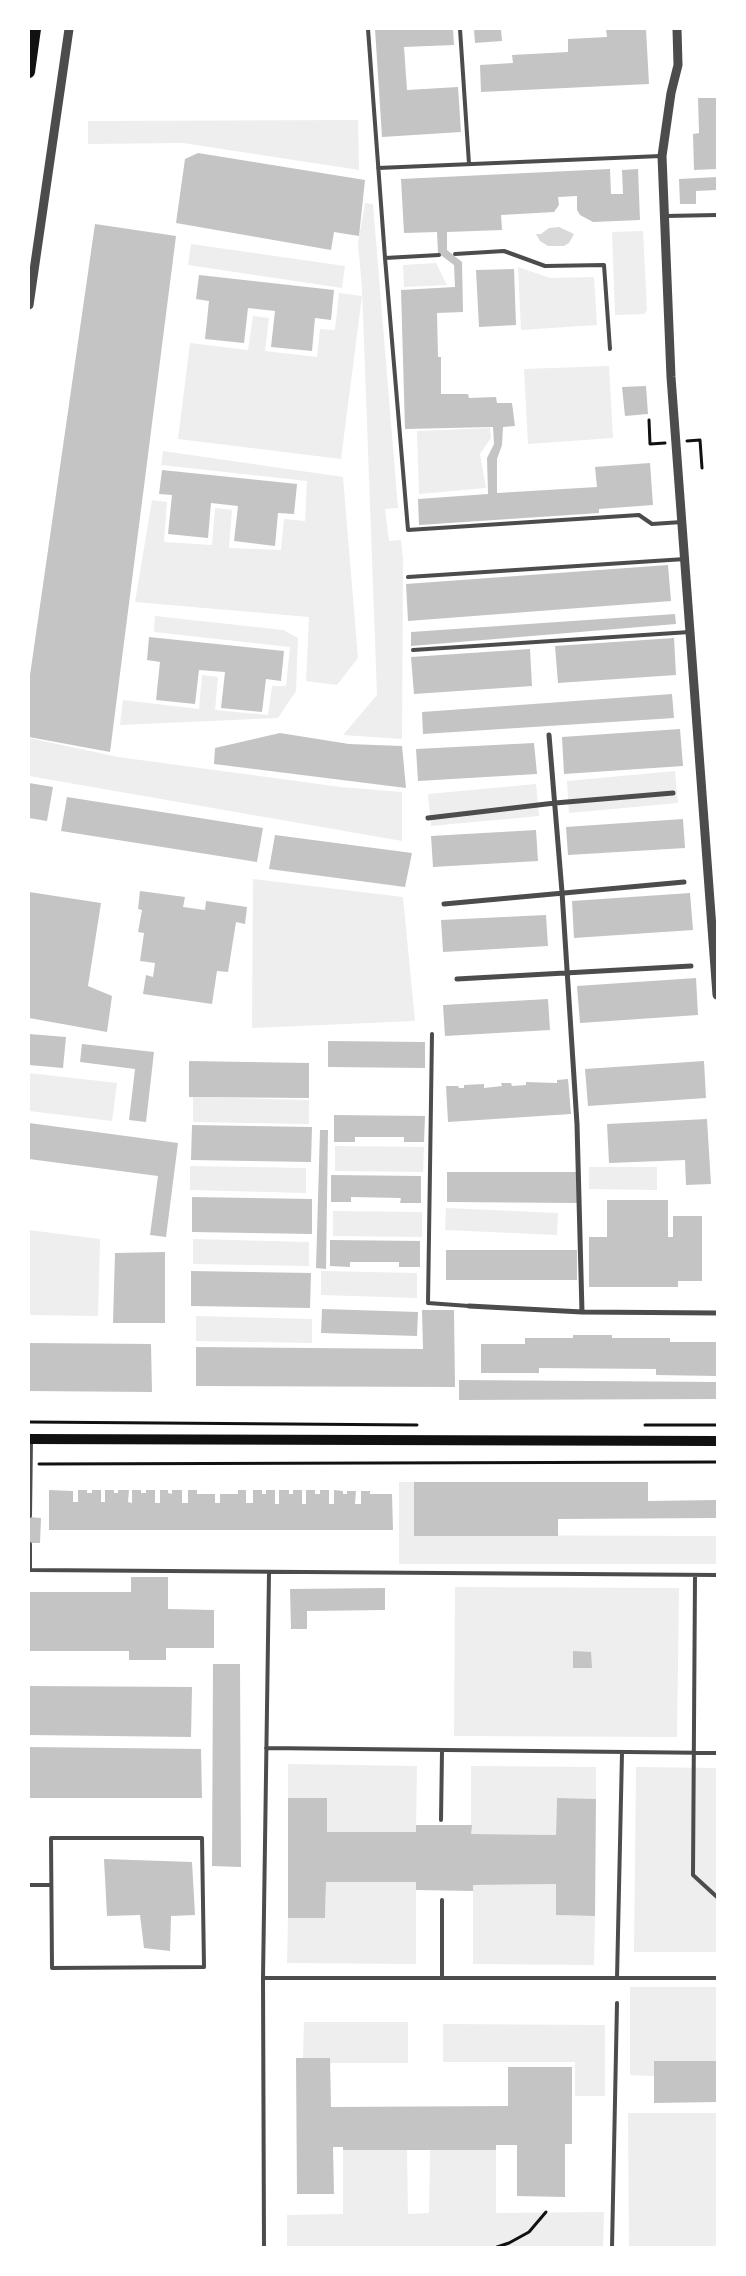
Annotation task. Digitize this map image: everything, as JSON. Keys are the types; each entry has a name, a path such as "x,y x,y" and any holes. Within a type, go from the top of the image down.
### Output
{"main road":[{"path":"29,72 35,29"},
{"path":"30,1439 717,1441"}],"street":[{"path":"29,305 69,29"},
{"path":"676,29 678,66 671,93 662,156 672,377 717,995"},
{"path":"549,735 568,974 577,1124 582,1312"},
{"path":"428,818 555,803 673,793"},
{"path":"444,904 684,882"},
{"path":"457,979 691,966"},
{"path":"469,1306 582,1312 717,1314"}],"lane":[{"path":"368,29 408,530 639,515 652,524 682,522"},
{"path":"460,29 468,164"},
{"path":"378,168 662,156"},
{"path":"665,216 717,215"},
{"path":"454,254 504,251 545,266 604,265 610,349"},
{"path":"385,258 439,255"},
{"path":"408,577 685,559"},
{"path":"413,650 690,632"},
{"path":"432,1034 428,1303 469,1306"},
{"path":"30,1439 30,1516"},
{"path":"30,1544 30,1570 717,1575"},
{"path":"264,2247 263,1978 269,1573"},
{"path":"695,1576 693,1875 717,1897"},
{"path":"266,1748 717,1753"},
{"path":"441,1820 442,1751"},
{"path":"617,1978 622,1753"},
{"path":"51,1838 202,1838 204,1968 52,1968 50,1885 51,1838"},
{"path":"29,1885 50,1885"},
{"path":"442,1900 442,1978"},
{"path":"263,1978 717,1978"},
{"path":"612,2247 617,2002"}],"path":[{"path":"649,420 650,444"},
{"path":"700,440 702,468"},
{"path":"29,1422 423,1425"},
{"path":"640,1426 717,1425"},
{"path":"31,1464 717,1462"},
{"path":"497,2247 529,2232 546,2212"}],"shaded area":[{"path":"358,120 359,170 183,143 88,144 88,121"},
{"path":"365,203 373,204 398,508 385,509 389,541 401,540 403,560 402,739 343,735 377,695 362,288 358,243"},
{"path":"559,227 574,234 569,243 564,246 548,246 540,241 536,234 541,234 549,228"},
{"path":"643,231 647,310 644,314 615,315 612,232"},
{"path":"191,244 345,266 342,288 188,265"},
{"path":"436,263 447,285 404,287 403,265"},
{"path":"518,267 550,278 594,277 597,325 521,330"},
{"path":"339,293 362,296 341,459 178,439 190,343 248,350 253,316 269,318 265,351 317,357 320,329 335,330"},
{"path":"609,366 613,438 528,444 524,369"},
{"path":"490,428 491,438 480,454 486,488 419,494 417,431"},
{"path":"163,451 343,477 358,658 337,685 306,681 309,617 135,602 152,500 167,502 164,542 212,545 215,508 232,510 229,548 281,550 284,519 305,521 307,481 161,465"},
{"path":"155,616 283,630 298,638 296,691 278,718 120,725 123,700 199,709 202,675 218,677 215,710 268,715 272,686 286,686 290,647 154,632"},
{"path":"29,738 118,757 341,787 402,792 402,841 29,776"},
{"path":"675,771 678,803 569,813 567,781"},
{"path":"536,784 539,816 431,826 428,794"},
{"path":"253,879 403,897 415,1021 252,1028"},
{"path":"29,1073 117,1083 112,1121 29,1111"},
{"path":"193,1097 309,1100 309,1124 193,1122"},
{"path":"335,1146 424,1147 423,1172 335,1171"},
{"path":"190,1166 306,1168 306,1193 190,1190"},
{"path":"589,1167 657,1167 657,1190 589,1189"},
{"path":"446,1208 558,1213 557,1235 445,1230"},
{"path":"333,1211 422,1212 422,1237 333,1236"},
{"path":"29,1230 100,1239 98,1316 29,1315"},
{"path":"193,1239 309,1242 309,1266 193,1264"},
{"path":"321,1271 417,1273 417,1298 321,1295"},
{"path":"196,1316 312,1319 312,1343 196,1341"},
{"path":"399,1482 414,1482 414,1535 717,1536 717,1564 399,1564"},
{"path":"455,1587 679,1588 677,1737 454,1736"},
{"path":"288,1764 417,1766 416,1832 327,1832 288,1798"},
{"path":"471,1766 596,1767 596,1799 557,1799 556,1835 471,1834"},
{"path":"636,1767 717,1768 717,1952 634,1952"},
{"path":"326,1882 416,1882 416,1964 287,1963 288,1918 325,1918"},
{"path":"556,1884 556,1915 595,1916 594,1965 473,1964 473,1885"},
{"path":"630,1987 717,1987 717,2061 654,2061 654,2076 630,2075"},
{"path":"304,2022 408,2022 408,2063 330,2063 330,2058 303,2058"},
{"path":"443,2024 605,2025 605,2096 575,2096 575,2062 443,2062"},
{"path":"628,2113 717,2113 717,2247 629,2247"},
{"path":"343,2150 407,2150 408,2214 429,2213 430,2150 496,2150 496,2213 604,2212 603,2247 287,2247 287,2215 343,2214"}],"building":[{"path":"375,29 453,29 454,45 404,47 407,90 458,87 461,132 382,137"},
{"path":"474,29 501,29 502,41 475,43"},
{"path":"606,29 646,29 649,84 481,92 480,65 513,63 512,55 568,52 568,39 607,37"},
{"path":"698,98 717,98 717,169 694,170 693,134 699,133"},
{"path":"198,153 365,180 359,236 334,232 331,250 176,223 185,159"},
{"path":"610,169 611,194 623,194 622,170 638,169 640,220 593,222 580,215 577,210 577,196 558,197 559,205 554,212 501,215 502,230 447,232 447,250 462,262 463,312 437,313 438,357 441,357 441,394 468,394 469,398 496,397 497,403 512,403 515,426 503,427 502,445 497,459 497,493 597,487 595,467 650,463 653,505 599,509 599,513 419,525 418,499 488,494 487,458 494,444 493,427 405,429 401,290 455,287 454,265 438,253 437,232 404,233 401,179"},
{"path":"717,177 717,190 696,191 696,204 680,204 679,179"},
{"path":"95,224 176,236 110,752 29,737 29,682"},
{"path":"514,269 516,325 479,327 476,270"},
{"path":"199,275 334,290 331,320 315,318 312,351 271,347 275,311 248,308 244,343 205,339 209,301 196,299"},
{"path":"646,386 648,414 625,416 622,387"},
{"path":"162,470 297,484 294,514 278,513 275,546 234,541 238,506 211,503 208,538 168,534 172,495 159,494"},
{"path":"668,565 671,601 408,621 406,584"},
{"path":"675,614 676,624 411,646 411,632"},
{"path":"149,637 284,651 281,681 266,679 262,712 221,708 225,672 199,670 195,704 156,700 160,662 147,660"},
{"path":"674,638 676,675 558,683 555,646"},
{"path":"530,649 532,686 414,694 411,657"},
{"path":"672,694 674,718 423,734 422,712"},
{"path":"680,729 683,766 564,774 562,737"},
{"path":"280,733 349,744 402,746 406,788 214,764 215,748"},
{"path":"534,743 537,774 418,781 416,749"},
{"path":"29,783 53,787 47,821 29,818"},
{"path":"67,797 263,828 257,862 61,831"},
{"path":"683,819 685,848 568,855 566,827"},
{"path":"536,830 538,861 433,867 431,836"},
{"path":"275,835 412,853 405,887 269,869"},
{"path":"140,891 185,897 183,907 205,910 206,901 247,907 245,924 236,922 228,972 217,971 212,1004 143,994 146,975 153,977 155,963 140,961 144,933 138,932 142,910 138,909"},
{"path":"29,892 101,903 88,986 112,996 107,1032 29,1018"},
{"path":"690,893 693,930 574,938 572,901"},
{"path":"546,915 548,946 443,952 441,920"},
{"path":"696,978 698,1015 580,1023 577,986"},
{"path":"548,999 550,1030 445,1036 443,1005"},
{"path":"29,1034 66,1037 63,1068 29,1065"},
{"path":"328,1041 425,1042 425,1068 328,1067"},
{"path":"82,1044 154,1052 146,1122 129,1120 135,1069 80,1062"},
{"path":"189,1061 309,1063 309,1098 189,1097"},
{"path":"704,1061 706,1098 588,1106 585,1069"},
{"path":"568,1079 571,1114 448,1122 446,1086 464,1088 464,1085 484,1084 484,1088 502,1086 501,1083 511,1083 512,1086 526,1085 526,1082 557,1083 557,1080"},
{"path":"334,1115 425,1116 424,1142 404,1142 404,1137 355,1137 355,1142 334,1142"},
{"path":"707,1119 711,1184 686,1185 685,1160 609,1163 607,1124"},
{"path":"29,1123 178,1143 166,1237 150,1235 158,1176 29,1159"},
{"path":"192,1125 312,1127 311,1162 191,1160"},
{"path":"320,1130 328,1130 326,1269 316,1268"},
{"path":"447,1172 578,1172 578,1203 447,1202"},
{"path":"331,1175 421,1176 421,1203 400,1203 401,1198 351,1197 351,1202 331,1202"},
{"path":"192,1197 312,1199 312,1234 192,1232"},
{"path":"607,1200 668,1200 668,1237 673,1237 673,1216 702,1216 702,1281 678,1281 678,1287 589,1287 589,1237 607,1237"},
{"path":"330,1240 420,1241 420,1267 399,1267 399,1262 350,1262 350,1267 330,1266"},
{"path":"446,1250 577,1250 577,1280 446,1280"},
{"path":"165,1252 165,1323 113,1323 115,1253"},
{"path":"191,1271 311,1273 310,1308 191,1306"},
{"path":"322,1309 418,1312 417,1336 321,1333"},
{"path":"422,1310 454,1310 455,1387 196,1386 196,1347 423,1349"},
{"path":"573,1335 612,1335 612,1338 670,1338 670,1342 717,1342 717,1376 656,1375 656,1369 539,1368 539,1373 481,1373 481,1344 525,1344 525,1338 573,1338"},
{"path":"29,1343 151,1344 152,1392 29,1391"},
{"path":"459,1380 717,1382 717,1399 459,1400"},
{"path":"414,1482 648,1482 648,1501 717,1500 717,1518 558,1519 558,1536 414,1536"},
{"path":"49,1490 73,1491 73,1502 78,1502 78,1490 87,1490 87,1493 92,1493 92,1490 101,1490 101,1502 105,1502 105,1490 114,1490 114,1493 118,1493 118,1490 129,1490 128,1502 132,1503 132,1490 141,1490 141,1493 146,1493 146,1490 155,1490 155,1503 160,1503 160,1490 168,1490 168,1493 172,1494 172,1490 182,1490 182,1503 188,1503 188,1490 197,1490 197,1494 215,1494 215,1503 220,1503 220,1494 238,1494 238,1490 246,1490 246,1503 253,1503 253,1490 262,1490 262,1494 266,1494 266,1490 275,1490 275,1504 279,1504 279,1490 289,1490 289,1494 293,1494 293,1490 302,1490 302,1504 306,1504 306,1490 315,1490 315,1494 320,1494 320,1490 329,1490 329,1504 334,1504 334,1490 343,1491 343,1494 347,1494 347,1491 356,1491 355,1504 361,1504 361,1491 370,1491 370,1494 392,1494 393,1530 49,1530"},
{"path":"29,1517 41,1518 40,1543 29,1543"},
{"path":"131,1577 168,1577 168,1609 214,1610 214,1648 166,1648 166,1660 129,1660 129,1651 29,1651 29,1592 131,1592"},
{"path":"385,1588 385,1610 307,1611 307,1629 291,1629 290,1589"},
{"path":"573,1651 591,1652 592,1668 573,1668"},
{"path":"213,1664 240,1664 241,1867 212,1866"},
{"path":"29,1686 192,1687 191,1737 29,1735"},
{"path":"29,1747 201,1749 202,1798 29,1798"},
{"path":"288,1798 327,1798 327,1832 416,1832 416,1825 472,1825 471,1834 556,1835 557,1798 596,1799 595,1916 556,1915 556,1884 473,1885 473,1891 416,1890 416,1882 326,1882 325,1918 288,1918"},
{"path":"104,1859 192,1862 195,1915 171,1916 170,1951 144,1948 140,1915 107,1916"},
{"path":"296,2058 330,2058 331,2107 508,2106 508,2067 572,2067 572,2144 565,2144 565,2197 517,2196 517,2145 496,2145 496,2150 343,2150 343,2147 333,2147 334,2194 297,2194"},
{"path":"654,2061 717,2061 717,2102 654,2103"}]}
